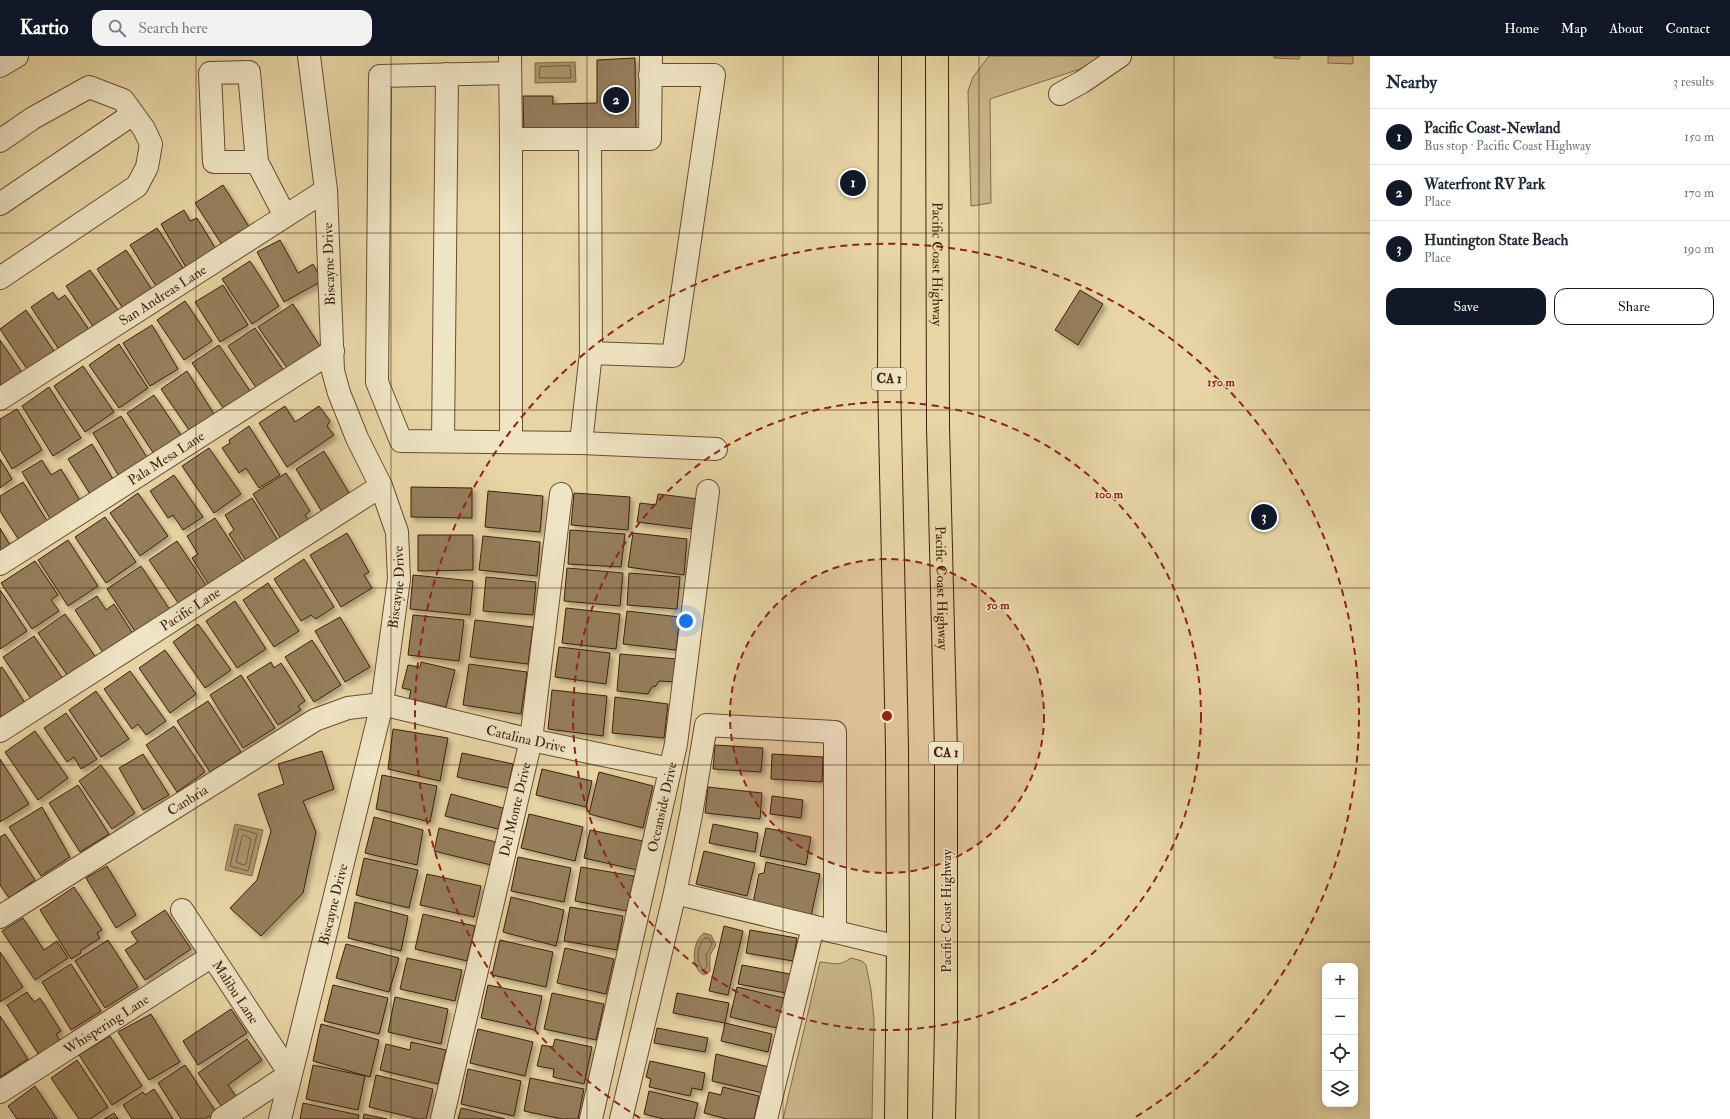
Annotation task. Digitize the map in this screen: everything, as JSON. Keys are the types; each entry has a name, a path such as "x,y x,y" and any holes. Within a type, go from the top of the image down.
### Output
{"highway":[{"name":"CA 1","path":"890,56 889,380 897,746 898,947 896,1119"},
{"name":"Pacific Coast Highway","path":"936,56 938,427 946,752 946,1028 944,1119"}],"street":[{"path":"0,66 17,56"},
{"name":"Biscayne Drive","path":"280,1119 382,704 399,579 397,532 381,486 357,438 339,393 333,371 326,190 309,56"},
{"path":"1060,94 1082,82 1120,56"},
{"path":"511,442 510,64 446,74 380,76 377,382 401,441 581,443 716,449"},
{"path":"511,140 650,139 650,66 714,75 673,356 591,353"},
{"path":"443,441 446,74"},
{"path":"0,141 33,118 89,87 123,100 144,129 151,144 148,167 137,186 0,278"},
{"path":"0,204 133,114"},
{"path":"581,443 591,353 590,139"},
{"path":"257,162 285,216"},
{"name":"San Andreas Lane","path":"0,399 326,190"},
{"name":"Pala Mesa Lane","path":"0,564 333,351"},
{"name":"Pacific Lane","path":"0,731 381,486"},
{"name":"Oceanside Drive","path":"591,1119 676,744 708,491"},
{"name":"Del Monte Drive","path":"442,1119 531,740 561,494"},
{"name":"Catalina Drive","path":"382,704 531,740 670,769"},
{"name":"Canbria","path":"0,917 315,720 348,708 382,704"},
{"path":"621,1119 675,893 691,815 706,725 835,732 835,932"},
{"path":"675,893 898,947"},
{"name":"Malibu Lane","path":"182,910 290,1074"},
{"path":"766,1119 813,927"},
{"name":"Whispering Lane","path":"0,1092 212,956"},
{"path":"222,1119 290,1074"}],"shaded area":[{"path":"989,56 1107,56 1095,64 990,99 991,203 971,206 968,91 973,77"},
{"path":"1274,56 1300,56 1299,59 1274,58"},
{"path":"1328,56 1353,56 1353,64 1328,63"},
{"path":"851,958 862,961 866,965 871,990 874,1020 872,1119 783,1119 820,962 833,964 843,963"}],"water":[{"path":"575,62 576,82 535,83 535,63"},
{"path":"235,824 263,830 252,876 225,870"},
{"path":"704,933 711,935 716,945 710,955 710,971 704,975 699,972 696,967 694,955 697,942"}],"building":[{"path":"635,58 636,131 524,135 523,96 553,96 553,104 597,103 597,60"},
{"path":"223,185 251,230 224,248 195,203"},
{"path":"184,210 190,221 197,218 217,251 187,269 161,224"},
{"path":"157,228 183,268 156,286 130,245"},
{"path":"280,240 298,273 313,264 322,281 284,302 257,252"},
{"path":"126,250 153,291 124,310 97,269"},
{"path":"250,261 279,306 252,324 222,279"},
{"path":"90,270 120,313 94,328 66,286"},
{"path":"223,285 248,325 220,342 195,302"},
{"path":"1080,290 1103,304 1078,345 1055,330"},
{"path":"53,292 58,300 65,295 90,331 60,351 31,307"},
{"path":"185,301 212,341 184,360 157,320"},
{"path":"293,304 321,348 288,369 258,327"},
{"path":"26,310 54,351 27,369 0,329"},
{"path":"152,325 178,369 150,386 123,343"},
{"path":"255,328 284,371 257,389 228,346"},
{"path":"0,340 23,374 0,389"},
{"path":"119,344 148,388 119,408 89,365"},
{"path":"219,345 250,391 224,409 192,363"},
{"path":"83,366 114,412 85,432 54,386"},
{"path":"187,371 214,414 189,430 161,389"},
{"path":"49,387 81,438 53,456 22,406"},
{"path":"154,395 181,435 154,454 127,413"},
{"path":"285,406 295,422 319,406 330,421 327,426 334,435 287,467 259,423"},
{"path":"17,409 42,450 12,469 0,449 0,419"},
{"path":"121,416 148,459 120,478 93,433"},
{"path":"249,426 280,475 259,488 246,468 239,473 222,448 230,443 229,440"},
{"path":"92,444 113,479 90,494 68,459"},
{"path":"209,448 241,494 214,513 182,466"},
{"path":"324,451 352,498 324,515 296,469"},
{"path":"0,459 12,479 0,488"},
{"path":"42,460 51,475 61,469 81,502 51,520 22,472"},
{"path":"286,473 310,511 305,515 311,524 283,542 253,494"},
{"path":"174,475 203,517 183,530 173,515 168,518 150,491"},
{"path":"23,482 49,524 19,540 0,511 0,496"},
{"path":"411,487 472,488 472,518 411,517"},
{"path":"488,491 543,496 540,532 485,527"},
{"path":"138,493 168,536 140,556 110,513"},
{"path":"574,493 630,497 628,530 571,525"},
{"path":"658,494 698,499 694,529 637,522 640,503 656,505"},
{"path":"252,498 280,544 248,564 229,534 234,530 225,515"},
{"path":"105,517 136,562 106,583 75,537"},
{"path":"215,518 246,566 211,588 192,558 198,554 187,536"},
{"path":"0,528 10,545 0,551"},
{"path":"570,530 625,534 621,567 568,564"},
{"path":"347,533 369,572 364,575 372,588 341,607 310,555"},
{"path":"633,533 687,539 684,575 628,567"},
{"path":"418,535 473,535 473,570 418,571"},
{"path":"483,536 540,542 537,576 479,570"},
{"path":"68,540 98,586 68,606 38,560"},
{"path":"177,541 208,588 181,607 149,560"},
{"path":"304,559 334,607 316,619 311,615 301,621 274,579"},
{"path":"35,561 58,595 51,600 59,611 32,629 1,583"},
{"path":"141,566 172,613 138,636 107,589"},
{"path":"567,568 623,573 620,606 564,601"},
{"path":"629,573 680,577 677,609 627,605"},
{"path":"413,575 473,581 470,615 410,609"},
{"path":"486,577 536,582 533,615 483,611"},
{"path":"268,583 299,631 274,647 243,600"},
{"path":"0,590 27,631 0,649"},
{"path":"97,596 106,610 114,604 135,637 106,657 75,610"},
{"path":"235,601 266,649 237,668 206,621"},
{"path":"566,608 620,614 616,649 562,643"},
{"path":"627,611 680,617 676,650 623,644"},
{"path":"65,614 97,659 70,679 38,633"},
{"path":"413,615 464,620 459,661 408,655"},
{"path":"340,617 370,667 345,682 315,631"},
{"path":"475,620 533,627 528,664 470,657"},
{"path":"198,624 231,670 205,688 173,642"},
{"path":"34,636 65,682 34,703 3,657"},
{"path":"312,640 341,685 314,702 285,657"},
{"path":"559,647 610,653 606,684 555,677"},
{"path":"165,650 196,694 170,713 139,668"},
{"path":"620,654 677,659 675,682 659,681 656,686 652,687 648,694 617,691"},
{"path":"271,662 274,668 281,663 305,701 298,706 301,710 278,725 247,677"},
{"path":"421,662 455,670 446,707 409,699 411,690 402,688 408,665 420,667"},
{"path":"469,664 527,672 521,714 463,705"},
{"path":"2,667 27,706 0,724 0,668"},
{"path":"130,671 166,721 146,735 138,724 132,729 104,689"},
{"path":"241,675 275,728 243,748 210,695"},
{"path":"552,690 607,696 603,736 548,729"},
{"path":"96,691 129,739 101,757 69,710"},
{"path":"615,697 668,704 664,738 612,733"},
{"path":"208,701 241,752 210,772 177,721"},
{"path":"66,713 97,759 81,769 74,757 67,762 44,728"},
{"path":"174,726 205,772 177,792 146,745"},
{"path":"393,729 448,738 440,781 388,769"},
{"path":"35,731 68,778 38,800 5,752"},
{"path":"715,745 763,748 761,772 713,769"},
{"path":"322,751 334,789 303,801 316,832 303,893 261,936 230,908 257,880 271,831 258,794 284,784 278,764"},
{"path":"462,753 513,764 508,788 457,777"},
{"path":"143,754 169,795 143,810 119,768"},
{"path":"772,754 823,757 822,782 771,779"},
{"path":"0,759 29,804 0,822"},
{"path":"101,765 135,813 112,829 79,781"},
{"path":"542,769 592,781 586,807 536,795"},
{"path":"599,772 653,786 643,828 589,814"},
{"path":"382,775 437,786 430,822 376,809"},
{"path":"78,785 109,834 80,852 49,803"},
{"path":"708,787 762,793 760,819 705,813"},
{"path":"451,794 503,808 498,829 445,816"},
{"path":"772,796 803,800 801,818 770,814"},
{"path":"42,807 70,857 41,876 9,827"},
{"path":"529,814 583,827 575,861 521,848"},
{"path":"374,817 423,830 417,865 365,853"},
{"path":"713,824 758,833 755,852 709,843"},
{"path":"439,828 496,842 491,865 434,851"},
{"path":"766,828 811,837 806,865 760,856"},
{"path":"590,830 643,841 637,870 584,858"},
{"path":"5,834 35,880 9,898 0,885 0,837"},
{"path":"704,851 755,863 747,896 696,884"},
{"path":"518,857 571,868 564,902 511,891"},
{"path":"364,858 418,870 409,908 356,895"},
{"path":"766,862 820,874 811,916 753,903 759,874 764,873"},
{"path":"107,866 136,915 116,928 86,878"},
{"path":"581,867 634,876 627,911 575,901"},
{"path":"427,874 481,886 474,917 420,905"},
{"path":"74,887 102,930 97,933 100,938 80,951 81,953 71,959 40,910"},
{"path":"511,897 564,910 556,946 503,932"},
{"path":"355,902 408,916 401,951 348,938"},
{"path":"570,907 623,916 617,950 564,941"},
{"path":"165,910 191,949 145,980 125,950 138,942 131,932"},
{"path":"423,914 475,926 467,961 415,949"},
{"path":"23,918 44,950 57,941 68,958 35,980 2,931"},
{"path":"724,926 743,931 728,995 709,991"},
{"path":"750,930 797,938 793,961 746,953"},
{"path":"108,940 138,987 105,1008 75,961"},
{"path":"500,940 553,952 546,987 492,975"},
{"path":"346,944 399,958 389,992 336,978"},
{"path":"565,948 614,959 606,994 557,983"},
{"path":"0,952 23,987 0,1002"},
{"path":"407,958 462,970 455,1001 400,989"},
{"path":"71,964 101,1011 71,1030 42,982"},
{"path":"742,965 790,974 786,993 738,984"},
{"path":"333,985 388,998 379,1034 324,1021"},
{"path":"488,985 542,996 535,1030 481,1018"},
{"path":"737,987 784,998 777,1028 730,1017"},
{"path":"27,992 34,1002 40,998 61,1031 56,1034 60,1041 39,1055 7,1005"},
{"path":"552,993 604,1004 596,1040 544,1029"},
{"path":"677,993 729,1003 725,1023 673,1013"},
{"path":"395,997 448,1009 441,1044 388,1032"},
{"path":"231,1009 247,1033 198,1065 183,1041"},
{"path":"151,1014 180,1062 149,1080 118,1032"},
{"path":"0,1016 28,1059 0,1077"},
{"path":"725,1023 772,1034 768,1052 721,1041"},
{"path":"321,1024 379,1040 370,1077 313,1061"},
{"path":"657,1028 708,1038 705,1052 654,1043"},
{"path":"478,1029 533,1042 525,1076 470,1063"},
{"path":"110,1036 142,1086 112,1105 79,1055"},
{"path":"247,1039 262,1060 228,1085 238,1099 224,1110 198,1073"},
{"path":"555,1039 592,1047 584,1084 553,1077 554,1069 537,1066 542,1045 553,1047"},
{"path":"411,1042 446,1050 438,1084 380,1070 386,1044 410,1050"},
{"path":"716,1054 769,1067 763,1093 712,1081"},
{"path":"77,1060 108,1107 90,1119 79,1119 51,1078"},
{"path":"650,1061 705,1073 702,1090 692,1088 690,1096 649,1087 651,1079 646,1077"},
{"path":"185,1065 216,1112 205,1119 181,1119 158,1083"},
{"path":"313,1065 365,1076 358,1110 306,1099"},
{"path":"468,1069 521,1081 514,1116 461,1104"},
{"path":"376,1075 433,1089 426,1119 418,1119 369,1107"},
{"path":"530,1078 584,1089 578,1119 562,1119 524,1111"},
{"path":"35,1086 57,1119 17,1119 8,1106"},
{"path":"723,1087 759,1096 754,1119 727,1119 704,1113 709,1092 721,1095"},
{"path":"154,1089 173,1119 132,1119 123,1105 143,1092 145,1095"},
{"path":"649,1091 698,1103 694,1119 664,1119 644,1114"},
{"path":"303,1103 359,1115 358,1119 300,1119"},
{"path":"461,1108 505,1119 458,1119"},
{"path":"114,1113 118,1119 104,1119"},
{"path":"364,1114 387,1119 363,1119"}],"place":[{"name":"Waterfront RV Park","path":"616,100"},
{"name":"Pacific Coast-Newland","path":"853,183"},
{"name":"Huntington State Beach","path":"1264,517"}]}
